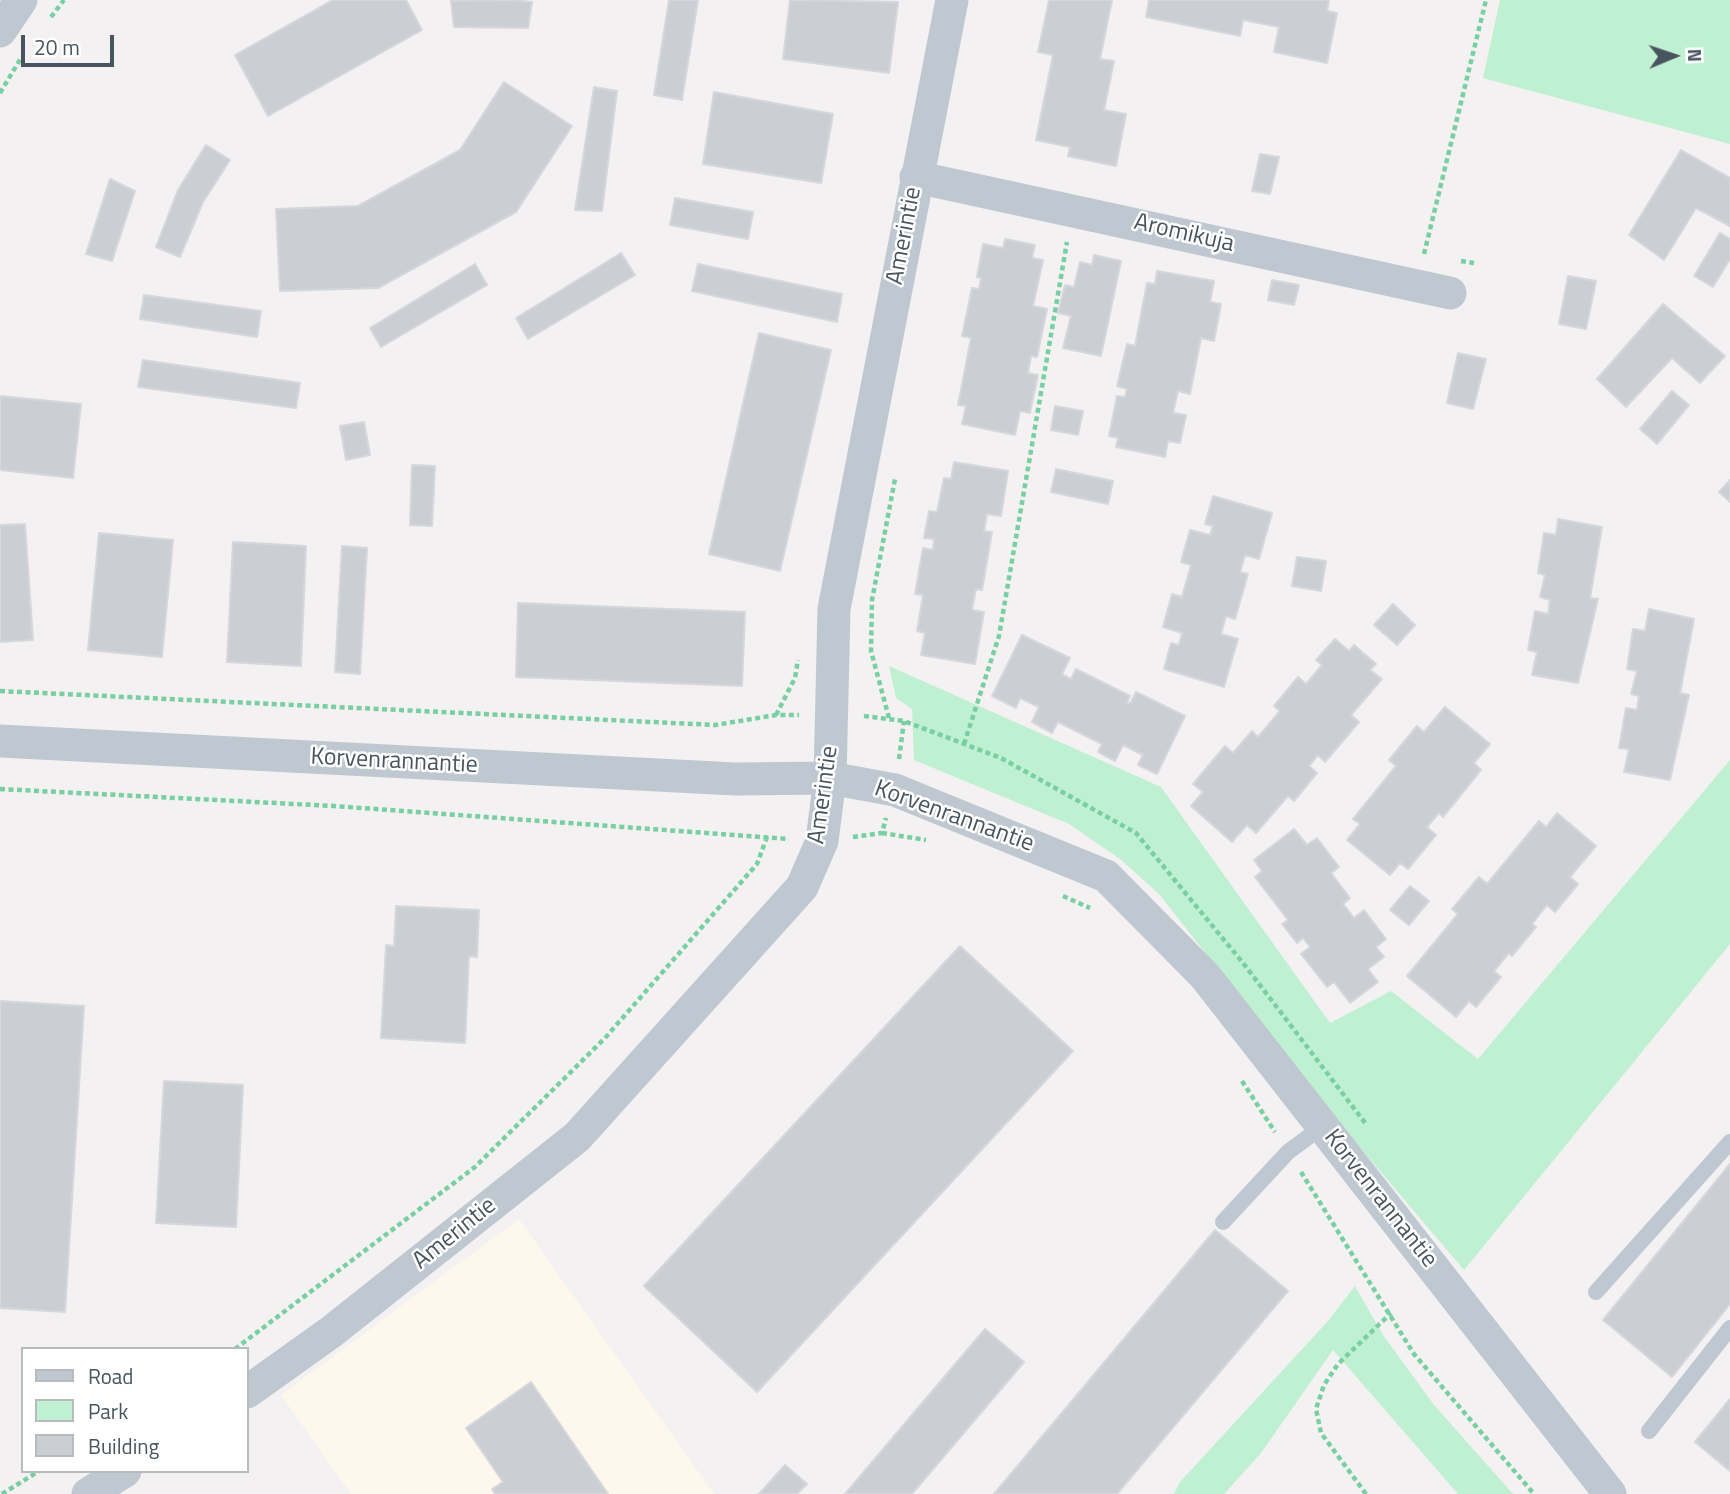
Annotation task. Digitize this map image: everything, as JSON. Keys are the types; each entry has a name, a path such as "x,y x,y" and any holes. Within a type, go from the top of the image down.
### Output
{"street":[{"path":"0,32 21,0"},
{"name":"Amerintie","path":"248,1391 331,1332 576,1137 802,887 822,841 830,778 834,609 952,0"},
{"name":"Aromikuja","path":"916,177 1450,293"},
{"name":"Korvenrannantie","path":"0,741 735,779 830,778 895,790 1106,876 1205,976 1609,1494"},
{"path":"88,1494 122,1473"}],"lane":[{"path":"1223,1222 1288,1152 1323,1126"},
{"path":"1596,1292 1730,1142"},
{"path":"1649,1431 1730,1328"}],"path":[{"path":"1417,286 1486,0"},
{"path":"964,744 999,636 1068,245 1067,208"},
{"path":"889,718 880,692 871,638 872,600 898,465"},
{"path":"0,691 715,724 776,715 889,718 1001,758 1136,833 1243,963 1369,1129"},
{"path":"0,789 334,806 822,841"},
{"path":"882,833 929,840"},
{"path":"237,1347 257,1335 475,1167 605,1038 757,864 767,837"},
{"path":"1055,893 1093,910"},
{"path":"1239,1076 1391,1313 1414,1354 1534,1494"},
{"path":"1366,1494 1321,1433 1316,1409 1324,1385 1338,1364 1391,1313"},
{"path":"2,1494 35,1473"}],"shaded area":[{"path":"519,1219 714,1494 351,1494 281,1395"}],"green space":[{"path":"1500,0 1730,0 1730,144 1483,78"},
{"path":"889,666 1161,787 1330,1023 1391,991 1478,1059 1730,760 1730,944 1464,1270 1340,1124 1159,894 1120,859 1069,824 914,760 912,709 896,698"},
{"path":"1355,1286 1383,1335 1434,1405 1513,1494 1458,1494 1333,1350 1261,1453 1224,1494 1174,1494 1180,1482 1328,1321"}],"building":[{"path":"333,0 406,0 422,30 268,116 235,55"},
{"path":"669,0 698,0 682,100 654,95"},
{"path":"790,0 898,2 889,73 783,59"},
{"path":"1049,0 1112,0 1100,59 1114,61 1104,110 1126,114 1116,166 1068,156 1070,147 1036,140 1053,55 1038,52"},
{"path":"1149,0 1329,0 1327,11 1337,13 1327,63 1274,52 1279,27 1243,20 1240,36 1146,17"},
{"path":"451,1 532,2 528,28 454,27"},
{"path":"504,82 572,126 516,212 378,288 280,291 276,209 358,206 460,150"},
{"path":"594,87 617,91 602,211 575,210"},
{"path":"714,92 833,114 821,183 703,164"},
{"path":"206,145 230,160 203,202 180,257 156,247 178,190"},
{"path":"1681,150 1730,178 1730,226 1696,208 1664,260 1629,235"},
{"path":"1260,154 1279,157 1270,194 1252,191"},
{"path":"110,179 135,191 112,261 86,254"},
{"path":"675,198 753,212 748,239 670,225"},
{"path":"1720,233 1730,239 1730,259 1713,287 1694,276"},
{"path":"1005,239 1035,245 1032,258 1043,260 1033,306 1047,309 1037,357 1031,356 1028,373 1038,375 1030,413 1020,411 1015,435 962,424 966,406 958,405 971,338 962,336 972,288 979,289 981,278 977,277 983,244 1003,248"},
{"path":"621,253 635,275 528,339 516,318"},
{"path":"1094,255 1121,261 1101,356 1063,348 1071,316 1058,313 1065,285 1074,287 1080,262 1092,265"},
{"path":"475,264 487,285 381,347 370,328"},
{"path":"698,264 842,294 837,322 692,291"},
{"path":"1157,271 1214,281 1210,302 1221,304 1214,341 1201,338 1190,394 1178,391 1173,413 1186,415 1180,443 1168,441 1165,457 1116,447 1118,438 1109,436 1117,396 1125,397 1127,389 1117,386 1127,344 1135,346 1147,283 1155,284"},
{"path":"1568,276 1596,281 1586,329 1559,324"},
{"path":"1272,280 1299,285 1294,305 1268,300"},
{"path":"144,295 261,311 257,337 140,319"},
{"path":"1663,304 1725,356 1700,383 1672,358 1626,407 1597,379"},
{"path":"759,333 831,350 780,571 709,554"},
{"path":"1458,353 1486,359 1473,409 1447,403"},
{"path":"143,360 300,383 296,408 138,387"},
{"path":"1672,391 1689,405 1657,444 1640,429"},
{"path":"0,396 81,404 73,478 0,470"},
{"path":"1055,406 1083,411 1078,435 1051,430"},
{"path":"364,422 370,455 346,460 340,426"},
{"path":"954,462 1008,471 1001,516 987,514 984,531 992,532 982,590 976,589 972,610 984,612 975,664 921,655 925,633 917,631 923,595 915,594 923,548 933,550 934,539 924,538 929,511 937,512 944,478 951,479"},
{"path":"412,465 435,466 432,526 410,525"},
{"path":"1056,469 1113,481 1108,504 1051,492"},
{"path":"1730,480 1730,502 1719,492"},
{"path":"1213,496 1272,513 1259,559 1245,555 1240,572 1248,574 1235,619 1226,616 1221,634 1238,639 1224,687 1164,669 1171,643 1179,645 1182,633 1163,627 1172,594 1182,597 1191,565 1181,562 1190,530 1210,535 1213,526 1205,524"},
{"path":"1558,519 1602,527 1590,598 1598,599 1578,683 1532,675 1537,652 1528,650 1535,611 1548,614 1550,600 1540,597 1545,575 1538,573 1544,533 1556,535"},
{"path":"25,524 33,640 0,642 0,525"},
{"path":"99,533 173,540 162,657 88,650"},
{"path":"233,542 306,546 301,666 227,662"},
{"path":"342,546 367,548 360,674 335,672"},
{"path":"1297,557 1326,561 1321,591 1292,586"},
{"path":"518,603 745,612 742,686 516,677"},
{"path":"1393,604 1415,625 1397,645 1374,625"},
{"path":"1649,609 1694,619 1680,693 1689,695 1670,780 1624,772 1629,749 1619,748 1626,708 1637,710 1639,696 1631,694 1637,671 1627,669 1633,629 1645,631"},
{"path":"1022,635 1070,658 1062,674 1071,679 1076,669 1130,696 1127,702 1130,704 1136,692 1185,716 1157,774 1138,765 1143,755 1123,745 1115,761 1098,752 1102,744 1058,722 1052,733 1032,722 1039,707 1020,698 1016,708 992,696"},
{"path":"1335,639 1349,651 1354,645 1376,664 1370,670 1382,679 1351,715 1359,722 1325,762 1318,755 1309,766 1317,773 1294,801 1288,796 1256,833 1247,825 1232,842 1191,806 1203,792 1193,784 1225,746 1233,753 1252,731 1258,737 1280,711 1274,706 1298,677 1306,684 1322,665 1316,660"},
{"path":"1445,707 1490,744 1474,763 1481,770 1443,817 1439,813 1427,827 1436,835 1408,869 1400,863 1390,875 1347,840 1360,824 1353,819 1396,766 1389,760 1417,726 1424,732"},
{"path":"1557,813 1596,846 1570,877 1578,884 1555,912 1547,905 1532,924 1536,927 1512,956 1509,953 1494,971 1501,977 1476,1007 1469,1001 1456,1017 1407,976 1458,914 1452,909 1479,877 1487,884 1539,821 1546,827"},
{"path":"1294,829 1307,845 1317,838 1339,867 1331,873 1350,898 1343,904 1354,918 1364,910 1386,939 1376,947 1384,957 1368,969 1378,982 1350,1003 1334,982 1327,987 1301,954 1310,947 1303,938 1297,943 1282,924 1288,920 1255,877 1262,871 1254,860"},
{"path":"1410,886 1429,901 1409,925 1390,910"},
{"path":"396,906 479,910 477,957 469,956 465,1043 381,1038 386,945 394,946"},
{"path":"960,946 1073,1051 757,1392 644,1286"},
{"path":"0,1001 84,1006 65,1312 0,1308"},
{"path":"164,1081 243,1085 236,1227 156,1223"},
{"path":"1730,1164 1730,1304 1672,1377 1603,1320"},
{"path":"1215,1230 1288,1291 1117,1494 994,1494"},
{"path":"985,1329 1024,1362 912,1494 845,1494"},
{"path":"531,1382 608,1494 495,1494 492,1489 503,1482 466,1428"},
{"path":"1730,1399 1730,1471 1695,1442"},
{"path":"785,1465 807,1484 797,1494 759,1494"}]}
